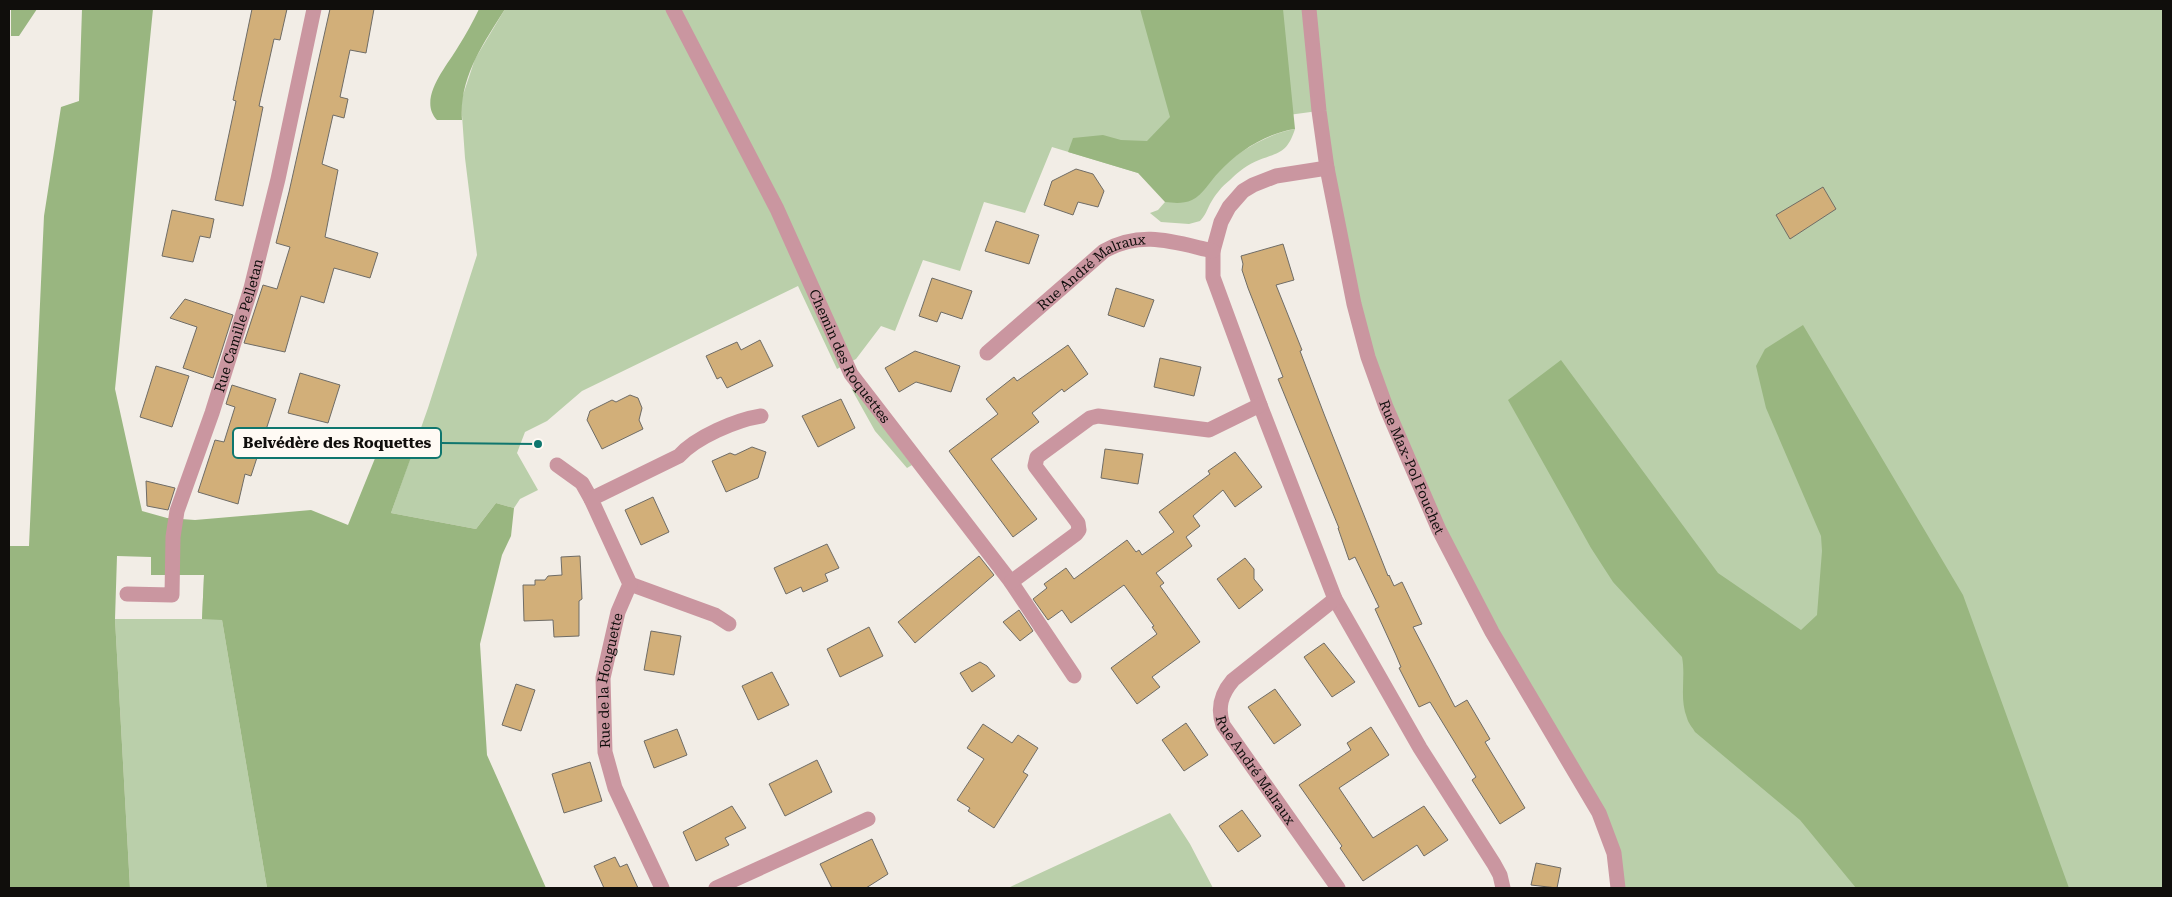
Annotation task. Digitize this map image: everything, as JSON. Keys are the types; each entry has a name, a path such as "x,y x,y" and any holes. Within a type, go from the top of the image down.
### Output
{"street":[{"name":"Rue Camille Pelletan","path":"127,594 172,595 173,537 177,511 212,414 251,288 278,179 314,9"},
{"name":"Chemin des Roquettes","path":"673,9 777,209 851,374 1011,582 1074,676"},
{"name":"Rue Max-Pol Fouchet","path":"1309,9 1318,111 1326,168 1354,304 1368,357 1386,407 1439,530 1492,632 1599,813 1614,853 1618,888"},
{"path":"1326,168 1276,176 1253,185 1243,192 1229,207 1221,222 1213,251 1213,277 1260,406 1335,599 1420,748 1494,864 1500,875 1503,888"},
{"name":"Rue André Malraux","path":"987,354 1104,251 1114,246 1133,239 1148,238 1213,251"},
{"path":"1011,582 1076,534 1079,527 1034,462 1037,456 1090,418 1098,416 1209,430 1260,406"},
{"path":"591,499 679,456 688,446 745,418 761,416"},
{"path":"557,465 582,483 630,584 715,615 729,624"},
{"name":"Rue de la Houguette","path":"630,584 618,612 603,678 605,752 615,788 662,888"},
{"name":"Rue André Malraux","path":"1335,599 1233,680 1222,697 1219,710 1223,725 1338,888"},
{"path":"716,888 868,819"}],"green space":[{"path":"11,9 37,9 19,36 11,36"},
{"path":"82,9 153,9 115,389 142,511 167,518 195,520 311,510 348,525 380,446 419,435 391,513 476,529 496,503 514,508 511,536 502,555 480,644 487,755 546,888 267,888 222,620 202,619 204,575 151,575 151,557 117,556 115,619 130,888 9,888 9,546 29,546 44,216 61,107 79,101"},
{"path":"479,9 505,9 474,61 464,89 462,120 437,120 432,112 430,102 432,93 441,73"},
{"path":"505,9 2163,9 2163,888 1618,888 1614,853 1492,632 1368,357 1318,111 1221,124 1138,173 1052,147 1025,213 984,202 960,271 923,260 895,331 881,326 856,359 837,369 798,286 582,391 547,421 525,432 517,453 538,490 520,499 514,508 496,503 476,529 391,513 428,408 477,255 465,158 461,101 475,59"},
{"path":"1140,9 1283,9 1295,129 1274,134 1244,150 1227,164 1200,195 1185,202 1165,202 1138,173 1068,152 1073,138 1103,135 1121,140 1147,141 1170,117"},
{"path":"1295,129 1286,147 1247,166 1224,185 1214,197 1200,221 1189,224 1161,222 1150,213 1158,210 1165,202 1178,202 1196,195 1203,190 1229,161 1244,150 1269,137"},
{"path":"1803,325 1963,595 2069,888 1856,888 1800,820 1695,732 1688,722 1683,703 1682,657 1613,582 1591,548 1508,400 1561,360 1718,573 1801,630 1817,615 1822,551 1821,536 1766,408 1756,366 1765,349"},
{"path":"851,388 856,391 912,465 907,468 875,431"},
{"path":"187,528 222,620 267,888 130,888 115,619 202,619 204,575"},
{"path":"1170,813 1190,844 1213,888 1008,888"}],"building":[{"path":"252,9 287,9 280,40 274,39 259,106 263,107 243,206 215,200 236,101 233,100"},
{"path":"330,9 374,9 366,53 350,50 340,97 348,99 344,118 333,115 322,164 338,170 325,237 378,253 370,278 334,268 324,303 301,296 285,352 244,343 263,285 277,289 290,247 276,243"},
{"path":"1076,169 1093,174 1104,191 1098,207 1078,202 1073,215 1044,205 1052,181"},
{"path":"1823,187 1836,209 1790,239 1776,215"},
{"path":"172,210 214,219 210,238 200,236 193,262 162,256"},
{"path":"996,221 1039,235 1029,264 985,251"},
{"path":"1283,244 1294,280 1276,285 1302,350 1300,351 1324,414 1388,576 1394,586 1402,582 1422,624 1413,627 1455,707 1467,700 1490,739 1485,742 1525,808 1500,824 1472,780 1476,777 1430,702 1419,707 1399,668 1401,667 1375,609 1379,607 1355,557 1349,560 1339,528 1278,379 1283,377 1248,288 1242,270 1241,256"},
{"path":"932,278 972,291 962,319 941,312 937,322 919,316"},
{"path":"1116,288 1154,300 1144,327 1108,315"},
{"path":"185,299 233,315 213,378 183,368 197,327 170,318"},
{"path":"760,340 773,366 727,388 721,377 717,379 706,356 737,342 741,350"},
{"path":"1068,345 1088,374 1064,392 1062,389 1032,413 1039,422 991,459 1037,519 1013,537 949,451 998,414 986,399 1014,377 1017,381"},
{"path":"915,351 960,366 951,392 916,382 899,392 885,368"},
{"path":"1160,358 1201,367 1194,396 1154,387"},
{"path":"156,366 189,376 172,427 140,417"},
{"path":"300,373 340,385 328,423 288,413"},
{"path":"232,385 276,399 251,476 245,474 238,504 198,492 215,440 224,442 235,407 226,404"},
{"path":"630,395 638,398 642,408 639,420 643,429 602,449 587,420 590,411 612,400 616,402"},
{"path":"841,399 855,428 818,447 802,416"},
{"path":"752,447 766,452 758,478 726,492 712,461 730,453 735,455"},
{"path":"1105,449 1143,454 1138,484 1101,478"},
{"path":"1235,452 1262,487 1235,507 1223,490 1193,516 1200,526 1186,537 1192,546 1156,573 1164,583 1160,586 1200,642 1152,677 1160,687 1137,704 1111,668 1157,634 1152,627 1154,626 1124,585 1071,623 1062,610 1048,620 1033,599 1047,588 1044,584 1066,568 1074,579 1127,540 1136,552 1139,550 1142,555 1174,532 1159,512 1210,474 1208,471"},
{"path":"146,481 175,488 168,510 147,506"},
{"path":"653,497 669,532 641,545 625,510"},
{"path":"827,544 839,568 825,574 828,581 803,592 801,587 786,594 774,568"},
{"path":"580,556 582,599 579,601 579,636 554,637 553,620 524,621 523,585 535,585 535,580 545,580 548,576 562,575 561,557"},
{"path":"979,556 994,575 915,643 898,622"},
{"path":"1245,558 1254,569 1254,579 1263,590 1239,609 1217,579"},
{"path":"1019,610 1033,631 1020,641 1003,622"},
{"path":"869,627 883,656 840,677 827,649"},
{"path":"651,631 681,636 674,675 644,670"},
{"path":"1324,643 1355,682 1332,697 1304,657"},
{"path":"980,662 987,666 995,676 972,692 960,673"},
{"path":"772,672 789,705 758,720 742,686"},
{"path":"516,684 535,690 521,731 502,725"},
{"path":"1275,689 1301,725 1274,744 1248,707"},
{"path":"1186,723 1208,755 1184,771 1162,740"},
{"path":"983,724 1012,743 1018,735 1038,748 1023,772 1028,775 994,828 968,811 970,808 957,800 984,759 967,748"},
{"path":"1371,727 1389,755 1339,788 1373,838 1424,806 1448,840 1424,856 1417,845 1363,881 1340,848 1342,846 1299,785 1351,750 1347,743"},
{"path":"677,729 687,755 654,768 644,741"},
{"path":"817,760 832,792 785,816 769,784"},
{"path":"590,762 602,801 564,813 552,774"},
{"path":"732,806 746,828 725,838 729,845 696,861 683,832"},
{"path":"1242,810 1261,836 1238,852 1219,826"},
{"path":"872,839 888,874 866,888 832,888 820,864"},
{"path":"615,857 620,867 627,864 638,888 604,888 594,866"},
{"path":"1536,863 1561,868 1557,888 1531,885"}],"place":[{"name":"Belvédère des Roquettes","path":"538,444"}]}
